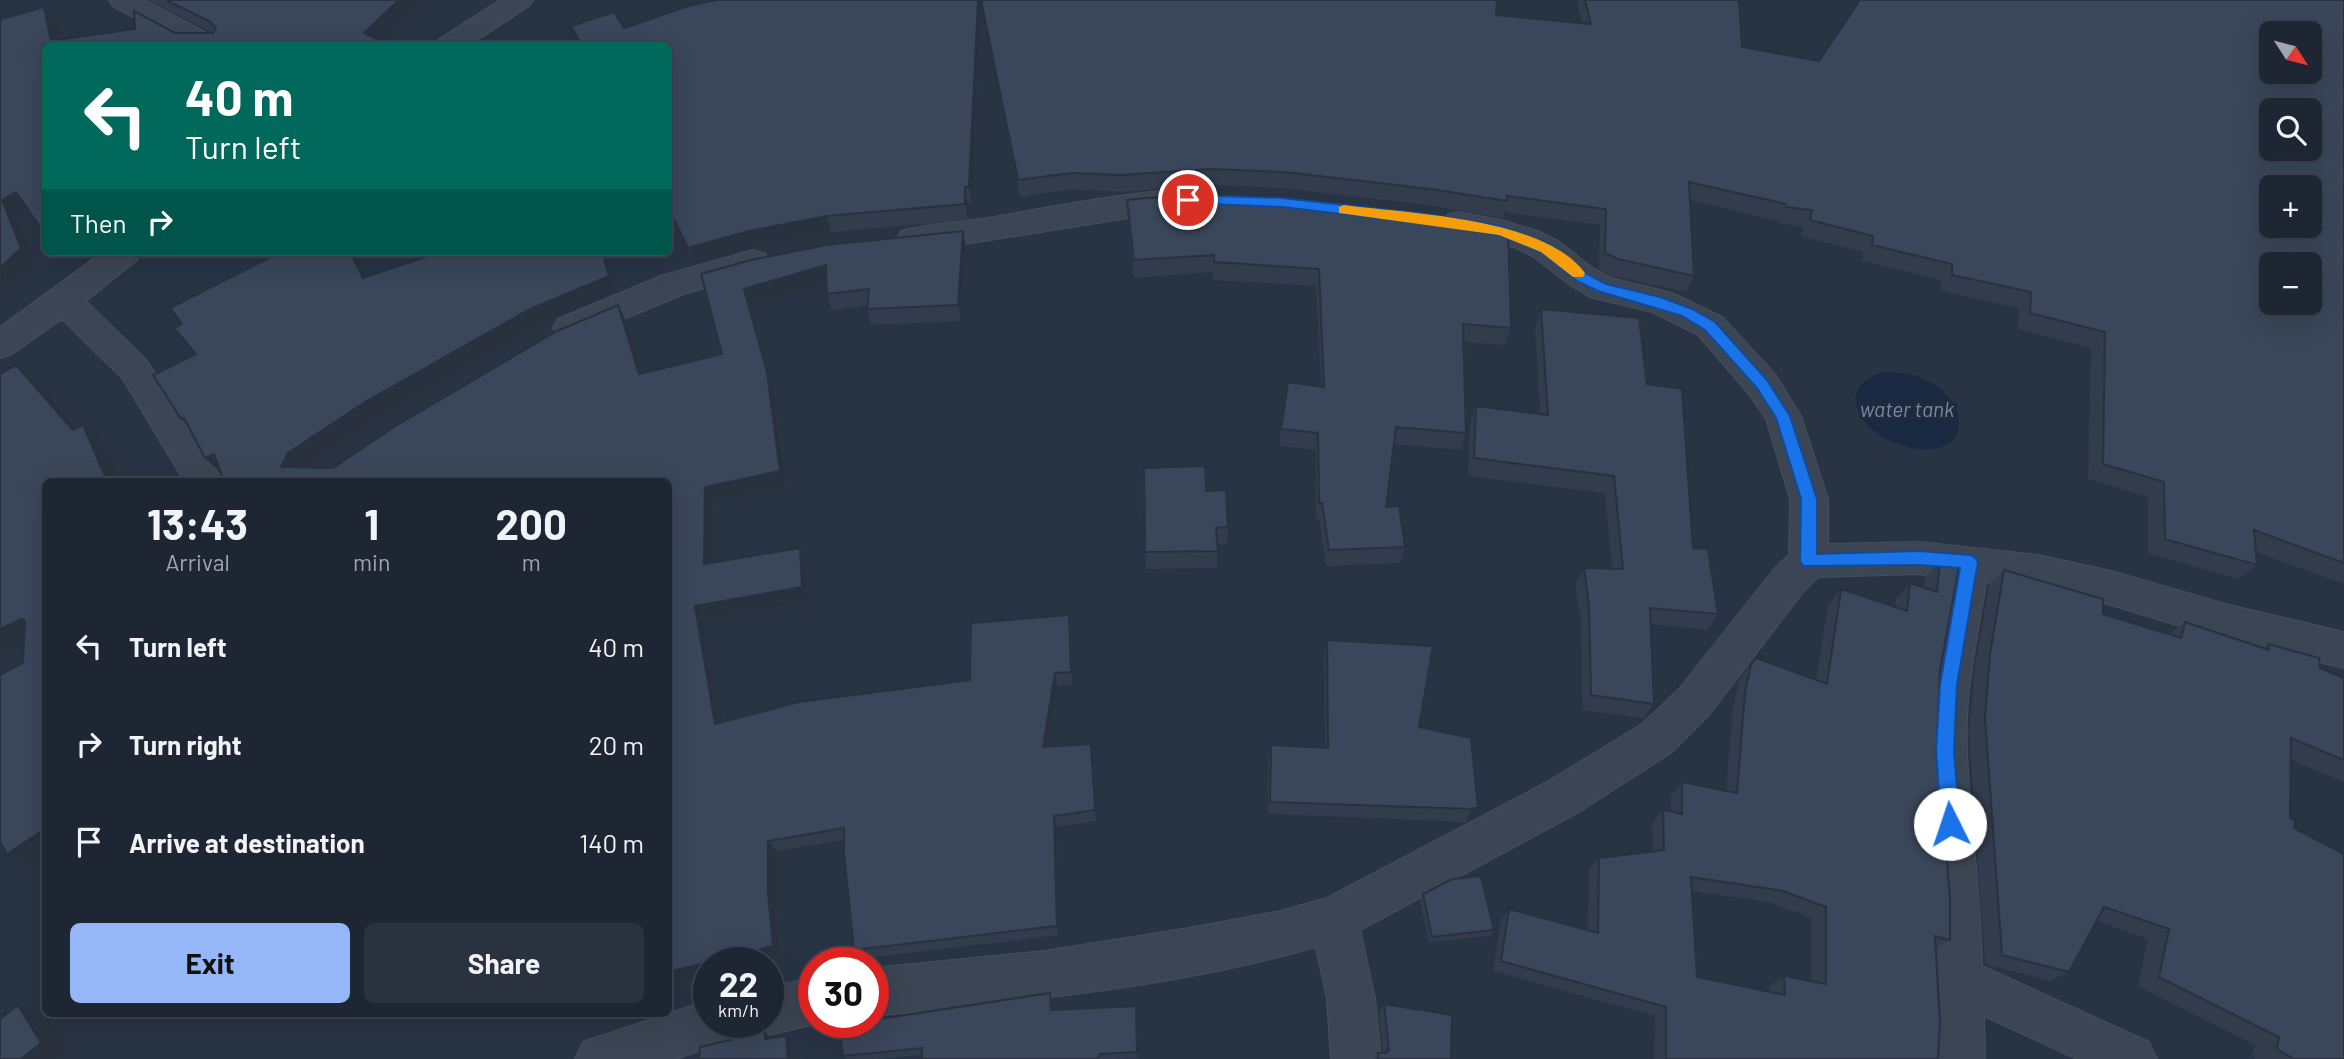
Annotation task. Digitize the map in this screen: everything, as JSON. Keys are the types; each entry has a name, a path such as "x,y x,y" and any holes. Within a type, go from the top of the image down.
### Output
{"street":[{"path":"123,0 202,42"},
{"path":"454,42 519,0"},
{"path":"884,242 957,236 1083,211 1146,202 1210,199"},
{"path":"1427,219 1501,231 1526,239 1546,248 1582,277 1602,288 1660,302 1710,326 1762,384 1783,416 1809,499 1808,561"},
{"path":"0,345 120,256"},
{"path":"539,343 673,285 782,257"},
{"path":"64,300 135,370 202,478"},
{"path":"889,990 1058,973 1189,952 1280,934 1334,919 1563,797 1657,738 1694,702 1789,580 1808,561 1919,558 1970,562 2111,588 2229,623 2344,650"},
{"path":"1960,1059 1958,910 1945,751 1948,685 1970,562"},
{"path":"1334,919 1351,999 1356,1059"},
{"path":"1960,980 2132,1059"},
{"path":"600,1059 693,1029"}],"water":[{"name":"water tank","path":"1884,372 1915,376 1938,387 1952,402 1959,418 1957,434 1946,445 1927,449 1898,444 1869,426 1858,410 1856,396 1865,381"}],"building":[{"path":"166,0 399,0 364,33 383,42 42,42 42,225 40,227 16,192 2,200 21,248 0,268 1,19 44,7 51,41 135,29 134,11 175,33 213,33 216,29 211,22"},
{"path":"717,0 978,0 969,187 965,187 965,204 827,216 749,231 688,248 672,215 672,42 580,42 571,26 614,12 624,28 688,6"},
{"path":"981,0 1497,0 1496,15 1591,24 1585,0 1739,0 1742,47 1819,61 1860,0 2344,0 2344,563 2254,530 2257,565 2165,539 2164,482 2103,464 2105,332 2030,313 2031,292 1952,275 1952,264 1872,245 1873,236 1810,220 1812,210 1786,207 1786,204 1689,182 1694,276 1618,259 1605,253 1606,209 1507,196 1507,201 1284,172 1211,169 1121,175 1071,173 1018,180"},
{"path":"1211,194 1283,198 1431,215 1508,229 1511,328 1463,324 1466,433 1396,427 1386,507 1399,506 1405,547 1329,550 1322,503 1319,503 1318,433 1281,429 1288,382 1324,387 1319,269 1214,262 1214,255 1134,260 1127,200"},
{"path":"963,231 958,305 867,309 869,289 827,294 826,265 744,289 767,372 780,471 705,487 704,564 800,548 802,587 695,606 715,724 799,702 970,680 971,623 1069,615 1071,672 1055,673 1043,747 1091,744 1095,810 1054,816 1057,926 879,947 854,947 844,828 768,841 768,893 773,946 693,947 693,966 672,971 672,478 223,478 214,454 205,458 184,418 181,419 153,375 196,354 174,328 182,324 170,308 273,256 352,256 363,278 429,256 603,256 609,276 528,310 365,402 288,453 281,467 333,468 394,427 555,332 618,305 639,374 722,354 701,274 751,260 827,245"},
{"path":"1541,309 1639,318 1647,384 1682,389 1693,548 1708,549 1718,614 1650,608 1654,704 1591,695 1589,607 1584,568 1623,569 1614,476 1474,458 1476,406 1548,415"},
{"path":"16,365 73,430 83,425 106,478 42,478 42,831 7,854 0,842 0,675 23,663 25,621 22,619 0,629 0,374"},
{"path":"1205,466 1206,491 1226,490 1228,527 1216,528 1218,551 1145,552 1144,468"},
{"path":"1940,561 1959,567 1940,670 1937,737 1950,899 1950,940 1935,936 1940,1022 1938,1059 1666,1059 1666,1007 1501,961 1509,909 1598,933 1599,858 1664,850 1663,810 1682,814 1682,782 1737,793 1745,692 1751,665 1756,658 1827,684 1841,589 1907,611 1910,583 1937,592","holes":["1691,877 1783,891 1826,907 1826,984 1784,976 1785,995 1697,977"]},
{"path":"2004,570 2103,599 2103,614 2181,638 2185,622 2269,650 2268,644 2319,658 2320,668 2344,678 2344,760 2291,738 2290,818 2295,820 2294,828 2344,854 2344,1059 2294,1059 2277,1049 2279,1037 2159,977 2169,929 2104,907 2069,972 2002,955 1985,718 1990,654"},
{"path":"1327,640 1433,646 1419,727 1471,738 1478,807 1472,809 1270,802 1271,745 1328,748"},
{"path":"1481,876 1494,930 1432,937 1423,894 1452,879"},
{"path":"1050,993 1051,1010 1136,1006 1137,1052 1100,1054 1097,1059 922,1059 922,1048 843,1056 841,1038 889,1038 889,1018"},
{"path":"1384,1004 1452,1015 1451,1059 1378,1059 1378,1053 1386,1053 1389,1050"},
{"path":"18,1005 41,1043 21,1059 0,1059 0,1019"},
{"path":"786,1036 788,1059 699,1059 700,1047 739,1038 765,1039"}],"slow traffic":[{"path":"1344,210 1501,231 1546,248 1578,273"}],"route":[{"path":"1188,200 1282,202 1427,219 1501,231 1546,248 1582,277 1602,288 1660,302 1710,326 1762,384 1783,416 1809,499 1808,561 1919,558 1970,562 1948,685 1945,751 1950,824"}]}
